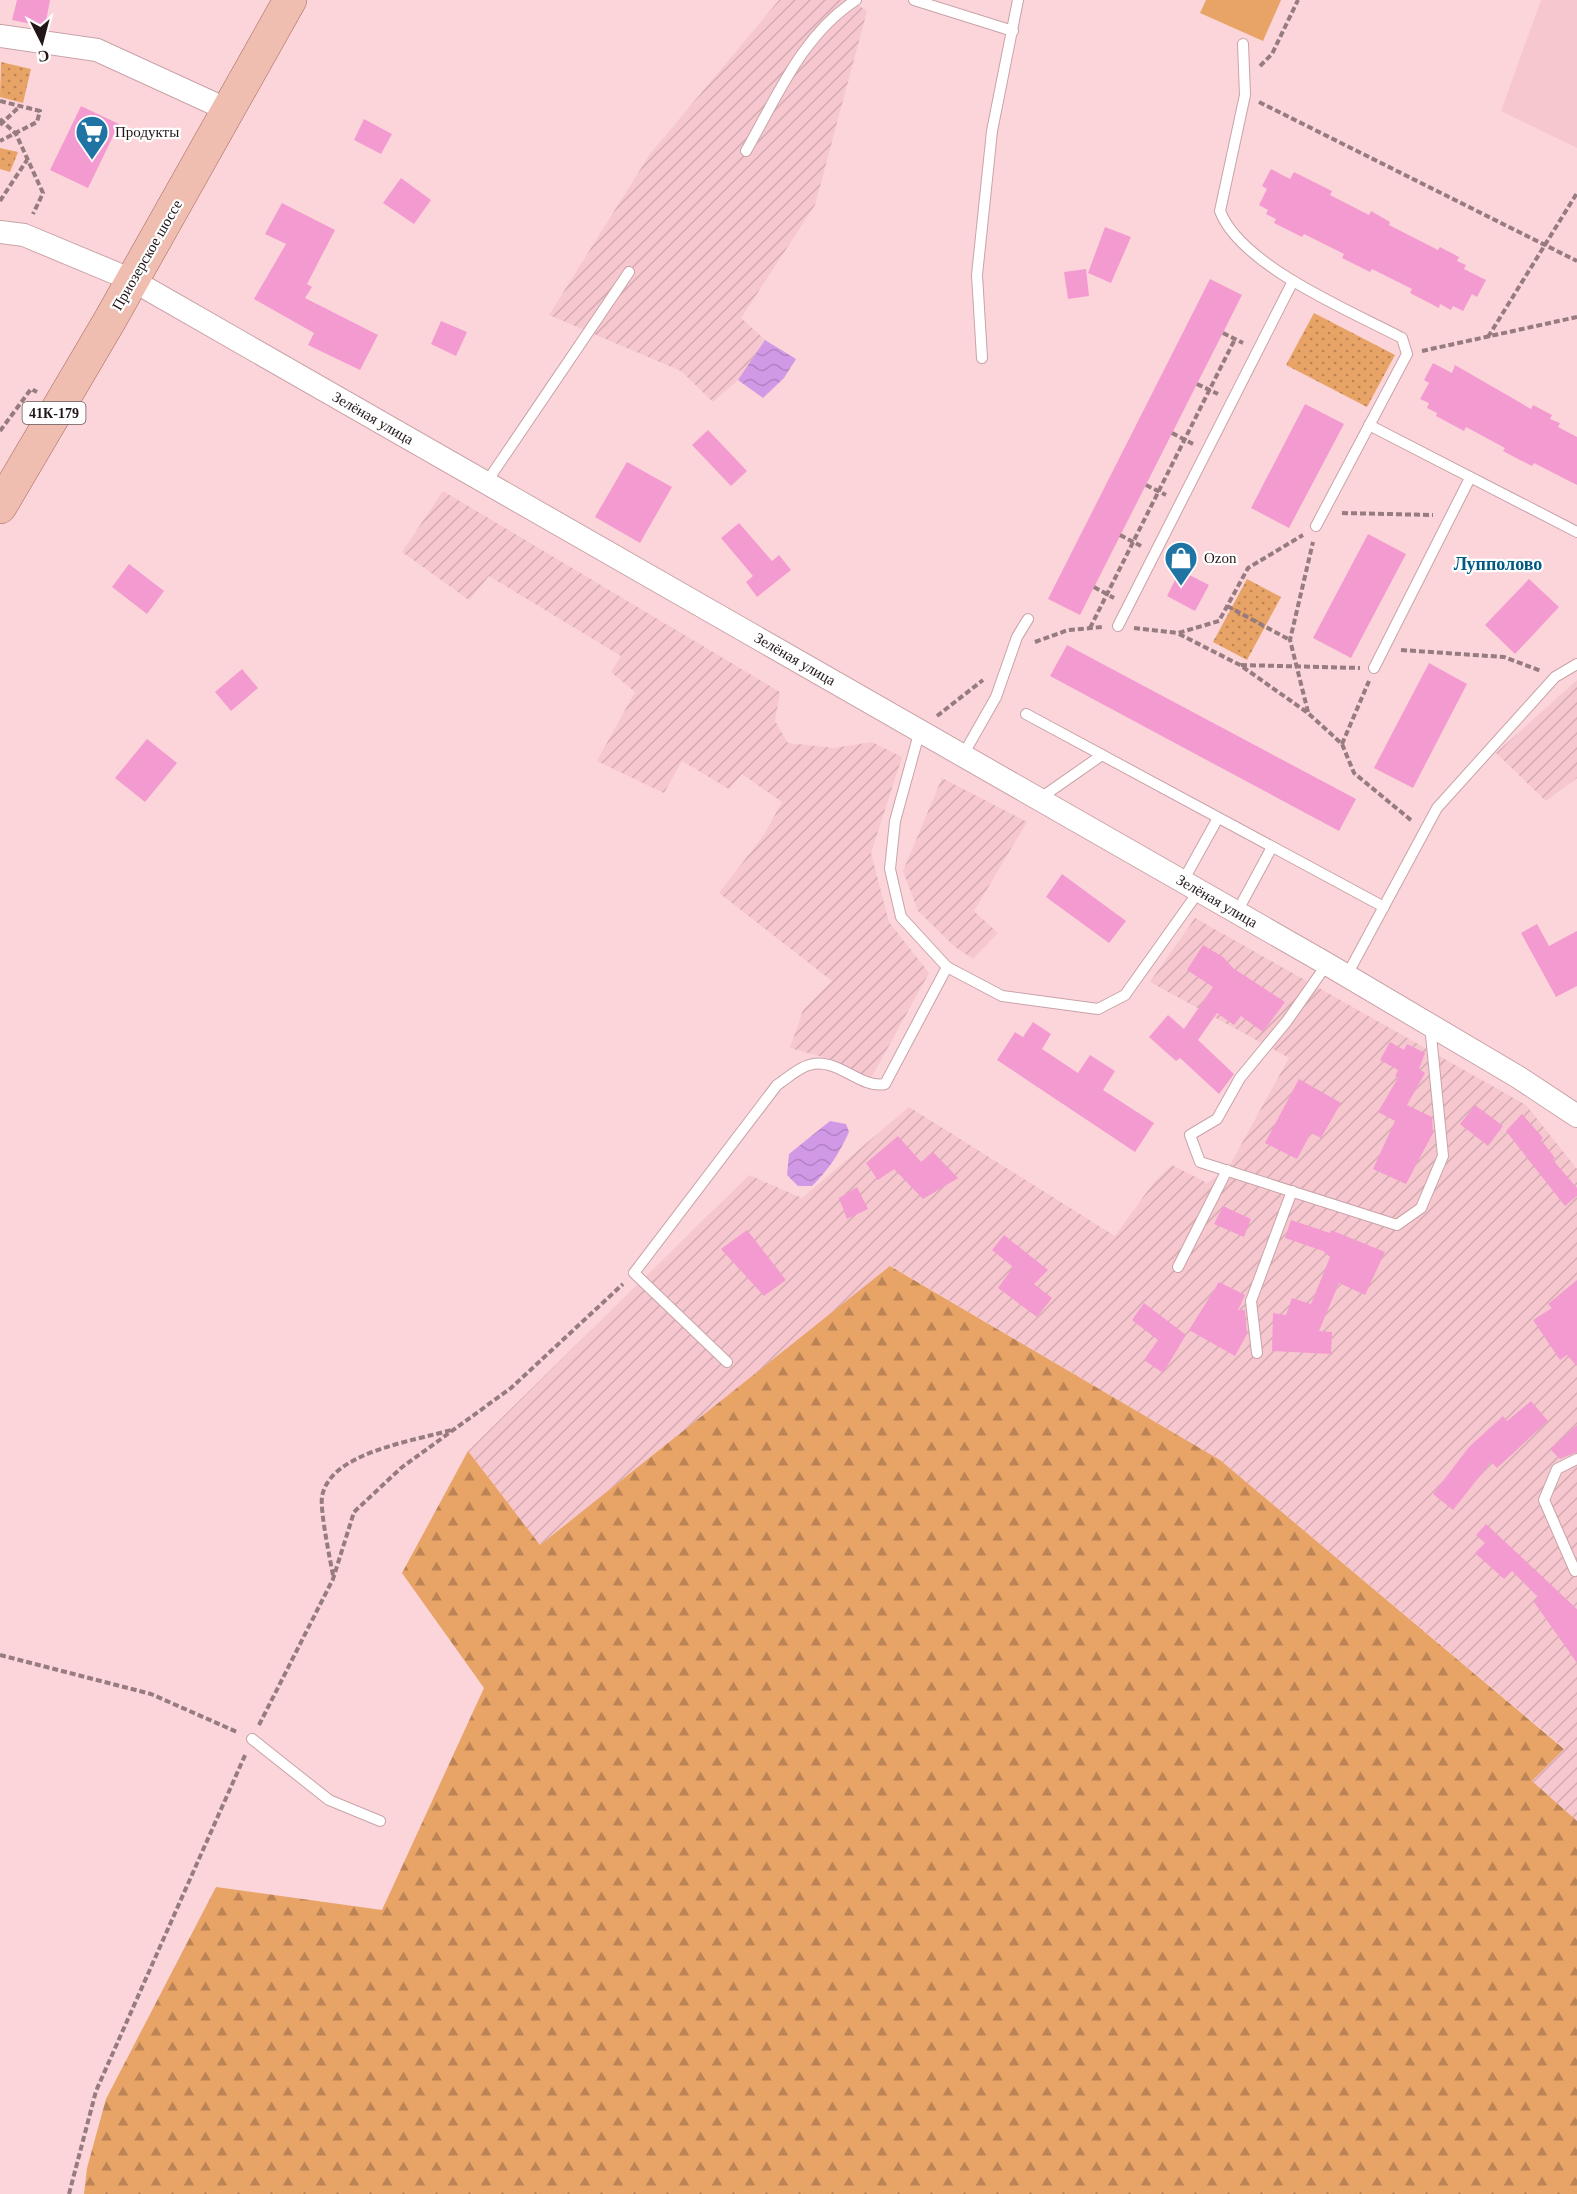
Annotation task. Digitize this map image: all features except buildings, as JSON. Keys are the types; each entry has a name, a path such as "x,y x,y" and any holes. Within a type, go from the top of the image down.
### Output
{"main road":[{"name":"Приозерское шоссе","path":"0,507 132,280 290,0"}],"street":[{"path":"0,36 97,50 228,110"},
{"name":"Зелёная улица","path":"0,232 24,235 132,280 1347,975 1577,1116"}],"lane":[{"path":"746,151 812,38 833,14 855,0"},
{"path":"914,0 1013,31"},
{"path":"982,357 976,275 992,131 1018,0"},
{"path":"1243,44 1245,95 1220,211 1225,226 1248,249 1293,281 1402,338 1407,354 1316,526"},
{"path":"486,483 629,272"},
{"path":"1118,626 1293,281"},
{"path":"1369,425 1577,532"},
{"path":"1374,668 1470,478"},
{"path":"963,755 996,697 1017,637 1028,618"},
{"path":"1347,975 1437,808 1555,677 1577,664"},
{"path":"1026,714 1383,908"},
{"path":"920,730 896,821 890,869 901,917 947,967 1002,996 1098,1009 1125,995 1191,886 1218,818"},
{"path":"1039,799 1102,755"},
{"path":"1237,912 1272,847"},
{"path":"1327,964 1287,1021 1240,1078 1217,1119 1190,1136 1200,1162 1397,1225 1421,1208 1443,1155 1430,1024"},
{"path":"728,1362 634,1273 777,1085 810,1064 830,1065 874,1086 885,1084 947,967"},
{"path":"1178,1267 1227,1170"},
{"path":"1257,1353 1251,1302 1292,1191"},
{"path":"1575,1571 1544,1500 1557,1469 1577,1459"},
{"path":"252,1739 329,1800 380,1821"}],"path":[{"path":"1245,82 1272,54 1298,0"},
{"path":"1245,95 1577,261"},
{"path":"0,101 40,111 37,122 0,141"},
{"path":"20,106 1,122 16,134 43,193 24,235"},
{"path":"0,201 27,159"},
{"path":"1488,337 1577,193"},
{"path":"1407,354 1577,317"},
{"path":"1223,333 1258,350"},
{"path":"1089,628 1235,339"},
{"path":"1197,384 1232,401"},
{"path":"1172,433 1207,451"},
{"path":"1146,485 1180,502"},
{"path":"1323,513 1452,515"},
{"path":"1308,712 1290,640 1316,526"},
{"path":"1120,535 1155,553"},
{"path":"1094,588 1129,605"},
{"path":"1227,606 1290,640"},
{"path":"1178,633 1239,665 1308,712 1342,744 1354,773 1424,832"},
{"path":"1384,649 1504,657 1555,677"},
{"path":"1239,665 1374,668 1342,744"},
{"path":"69,2194 96,2091 252,1739 333,1579 354,1512 401,1468 511,1388 634,1273"},
{"path":"333,1579 322,1497 333,1474 351,1459 457,1428"},
{"path":"0,1655 151,1694 252,1739"}],"shaded area":[{"path":"779,0 851,0 867,11 815,205 741,318 765,340 738,380 713,402 681,371 549,315 650,154"},
{"path":"1541,0 1577,0 1577,148 1501,111"},
{"path":"443,491 780,692 775,721 788,743 834,748 872,742 902,757 871,853 889,922 929,973 870,1080 834,1060 790,1048 803,1010 832,981 719,893 764,835 782,802 742,774 729,789 682,761 664,793 597,761 635,692 611,672 621,656 489,576 469,600 402,552"},
{"path":"1577,680 1577,778 1546,801 1496,753"},
{"path":"942,778 1027,822 974,911 998,933 973,959 955,947 918,911 903,871"},
{"path":"1195,918 1526,1105 1577,1169 1577,1821 1532,1781 1564,1748 1220,1460 891,1266 540,1545 468,1451 749,1175 802,1198 909,1107 1115,1236 1154,1182 1172,1165 1207,1183 1227,1170 1289,1058 1150,982"}],"green space":[{"path":"1206,0 1281,0 1263,41 1200,13"},
{"path":"1,62 31,69 23,103 0,97"},
{"path":"0,148 18,152 10,172 0,169"},
{"path":"1314,313 1395,355 1367,407 1286,365"},
{"path":"1247,579 1281,597 1247,660 1213,642"},
{"path":"890,1266 1220,1460 1564,1749 1532,1781 1577,1821 1577,2194 84,2194 87,2168 106,2099 216,1887 382,1910 484,1688 402,1573 468,1451 540,1545"}],"water":[{"path":"765,340 796,359 784,378 763,398 738,380"},
{"path":"830,1121 846,1124 849,1132 829,1167 812,1186 798,1186 787,1175 789,1154"}],"place":[{"name":"Продукты","path":"92,161"},
{"name":"Ozon","path":"1181,587"}],"district":[{"name":"Лупполово","path":"1498,564"}]}
